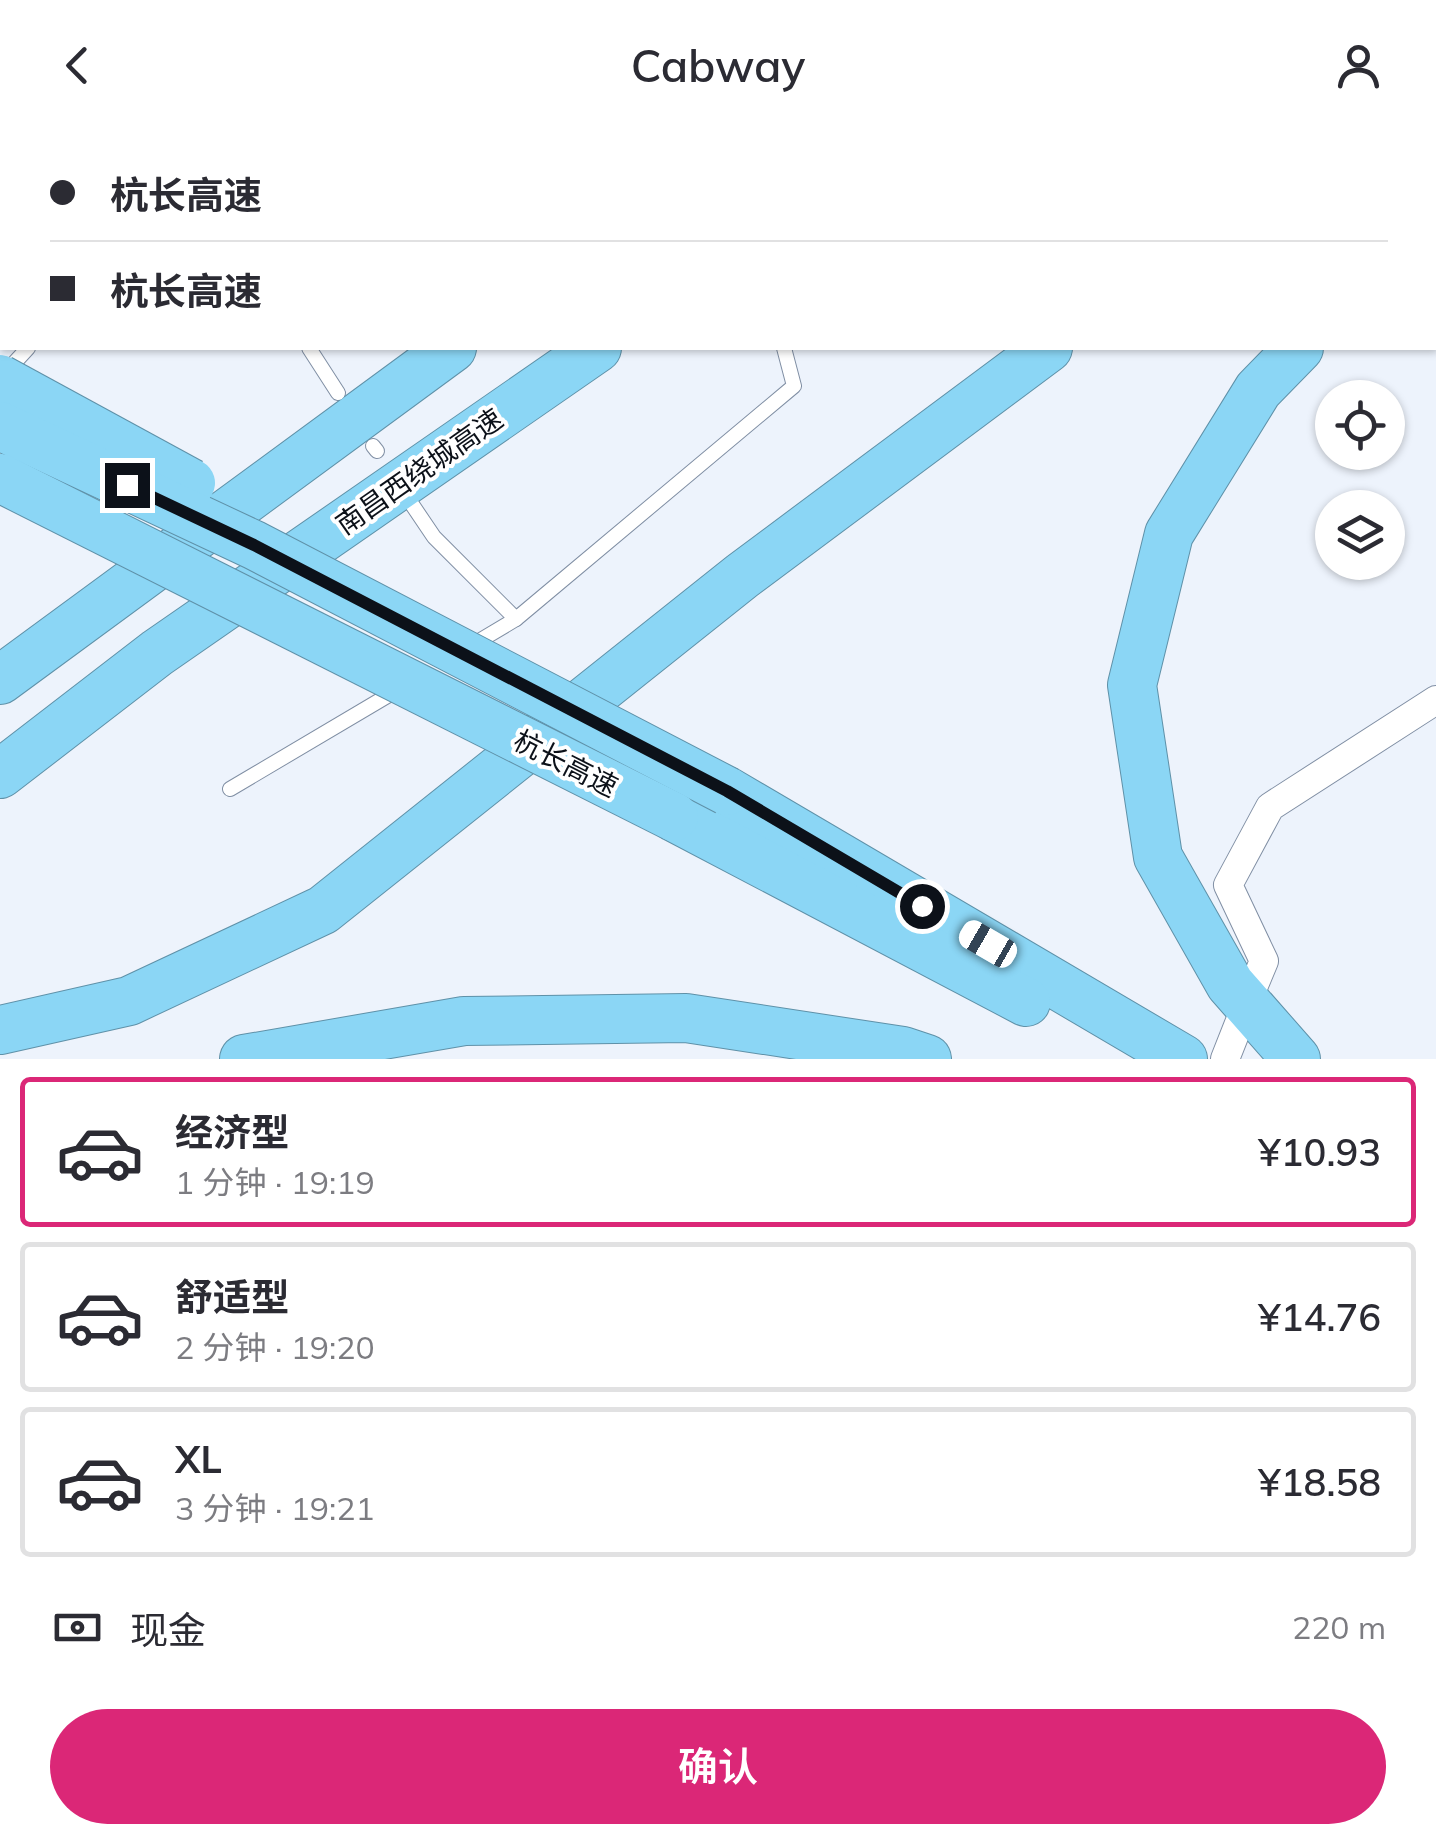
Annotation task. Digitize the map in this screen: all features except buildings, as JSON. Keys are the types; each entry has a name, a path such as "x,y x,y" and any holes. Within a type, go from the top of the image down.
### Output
{"highway":[{"path":"277,480 408,350"},
{"path":"0,680 449,350"},
{"name":"南昌西绕城高速","path":"0,774 158,653 593,350"},
{"path":"0,1030 129,1001 323,910 742,576 1045,350"},
{"path":"1296,1059 1230,984 1158,857 1132,686 1169,534 1258,390 1297,350"},
{"path":"0,378 192,483 254,545"},
{"name":"杭长高速","path":"0,426 254,545 727,791 1183,1059"},
{"name":"杭长高速","path":"0,478 674,818 1073,1026 1126,1059"},
{"path":"244,1059 464,1021 686,1018 903,1051 927,1059"}],"street":[{"path":"1254,985 1264,960 1228,886 1270,808 1436,700"},
{"path":"1225,1059 1240,1021"}],"lane":[{"path":"0,378 26,350"},
{"path":"310,350 338,394"},
{"path":"448,659 516,619 794,386 785,350"},
{"path":"409,500 434,536 516,619"},
{"path":"230,789 432,669"}],"route":[{"path":"127,485 254,545 727,791 922,906"}]}
